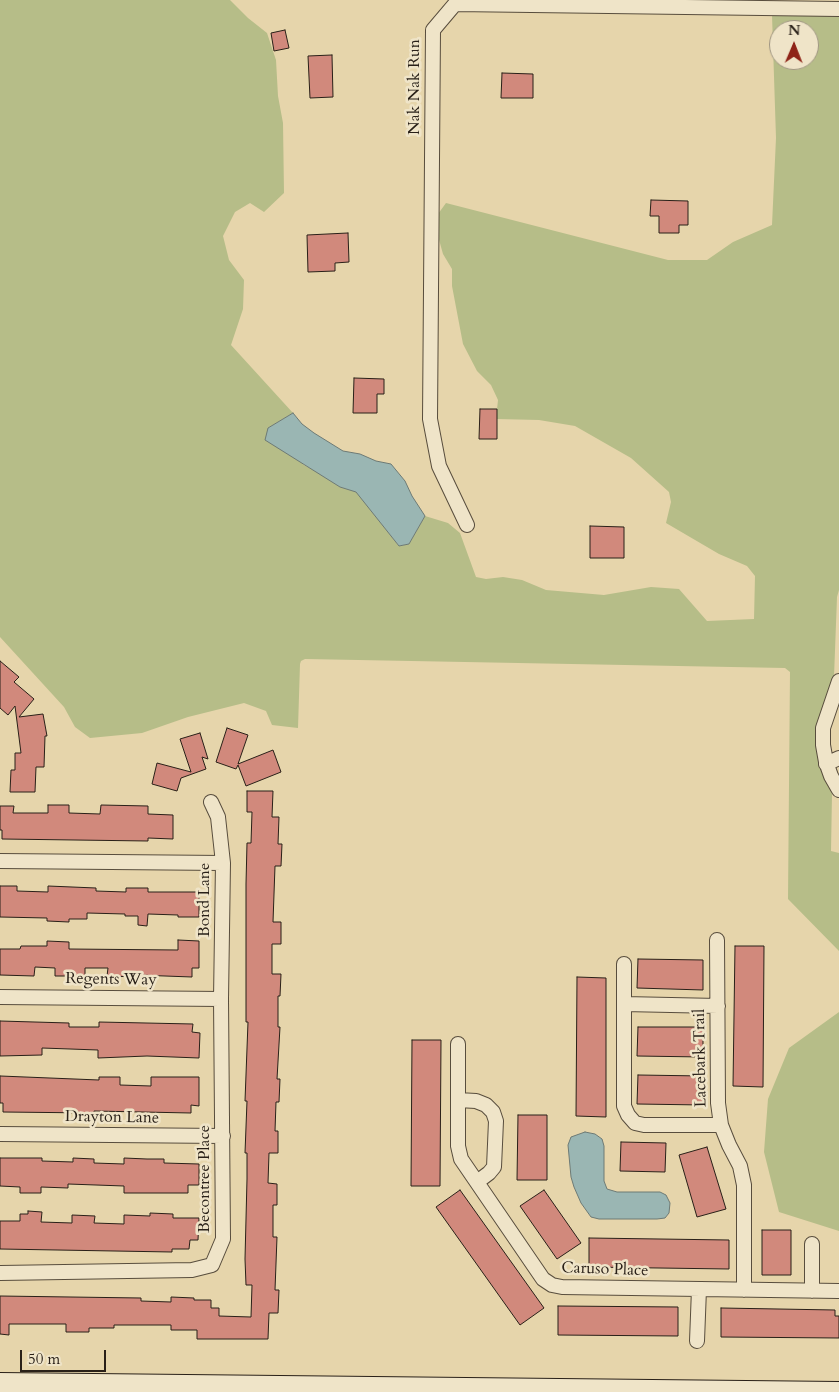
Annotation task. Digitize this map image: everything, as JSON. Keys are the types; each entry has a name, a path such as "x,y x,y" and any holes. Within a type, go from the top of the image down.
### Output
{"main road":[{"path":"0,1383 839,1392"}],"street":[{"name":"Nak Nak Run","path":"467,525 439,466 430,419 433,30 455,4 839,9"},
{"path":"839,681 823,728 823,745 833,761 831,776 839,790"},
{"name":"Bond Lane","path":"211,802 218,817 223,863 221,999"},
{"path":"0,861 223,863"},
{"name":"Lacebark Trail","path":"717,940 718,1103 721,1125 740,1166 744,1185 744,1290"},
{"path":"624,964 624,1106 628,1115 635,1123 644,1125 721,1125"},
{"name":"Regents Way","path":"0,997 221,999"},
{"name":"Becontree Place","path":"0,1273 192,1270 212,1265 223,1239 221,999"},
{"path":"624,1004 718,1006"},
{"name":"Caruso Place","path":"458,1044 458,1146 461,1159 543,1279 552,1285 562,1288 839,1292"},
{"path":"458,1100 476,1101 486,1105 493,1112 496,1122 494,1167 477,1182"},
{"name":"Drayton Lane","path":"0,1134 223,1136"},
{"path":"812,1244 812,1291"},
{"path":"697,1341 699,1290"}],"green space":[{"path":"0,0 230,0 267,33 276,60 278,96 283,123 284,193 264,212 250,203 235,212 223,236 229,260 244,280 243,309 231,345 293,413 268,428 304,465 340,487 357,492 399,546 409,544 425,516 448,523 460,533 476,577 486,579 503,577 522,580 546,590 604,595 651,587 679,589 707,621 754,619 755,576 747,566 719,554 666,523 671,502 669,492 631,458 575,426 539,420 496,419 498,400 491,385 477,371 463,344 452,286 452,269 443,254 438,236 438,214 446,203 668,260 707,260 733,242 772,225 776,138 774,70 819,70 819,20 772,20 772,15 839,16 839,590 837,597 834,677 819,760 832,794 831,851 839,853 839,951 788,899 790,672 785,668 305,659 300,664 298,728 272,725 266,711 244,703 188,717 142,733 90,738 75,727 64,707 0,637"},
{"path":"839,1012 839,1231 779,1212 764,1152 768,1099 789,1048"}],"water":[{"path":"293,413 302,424 343,451 360,454 376,461 391,464 405,481 425,516 409,544 399,546 356,492 340,487 265,440 268,428"},
{"path":"585,1132 595,1134 602,1139 604,1146 604,1181 607,1189 617,1192 660,1192 666,1195 670,1203 669,1213 665,1218 599,1219 591,1217 581,1203 574,1187 571,1177 568,1145 571,1137"}],"building":[{"path":"285,30 289,48 274,51 271,33"},
{"path":"332,55 333,97 310,98 308,56"},
{"path":"502,73 533,74 533,98 501,98"},
{"path":"651,200 688,201 688,225 679,225 679,233 659,233 659,216 650,216"},
{"path":"348,233 349,262 335,263 335,271 308,272 307,235"},
{"path":"354,378 384,379 384,394 377,394 377,413 353,413"},
{"path":"480,409 497,409 497,439 479,439"},
{"path":"590,526 624,527 624,558 590,558"},
{"path":"0,661 19,677 14,682 34,699 19,717 43,714 47,736 45,736 44,767 36,767 35,792 10,792 11,770 15,770 15,753 21,753 15,706 8,715 0,708"},
{"path":"227,728 248,735 238,764 273,750 281,772 246,786 238,765 236,769 216,762"},
{"path":"200,733 208,759 202,757 206,769 181,778 177,791 152,784 157,763 191,772 180,739"},
{"path":"247,791 273,791 272,817 279,817 278,844 282,844 281,866 275,866 273,922 281,922 281,944 272,944 272,974 281,974 280,996 278,996 278,1027 280,1027 277,1079 280,1079 279,1102 276,1102 275,1131 278,1131 278,1153 269,1153 268,1183 277,1184 277,1205 273,1205 273,1237 277,1237 275,1290 279,1290 278,1313 269,1313 268,1339 197,1339 197,1330 171,1330 171,1325 114,1325 114,1328 89,1328 89,1332 66,1332 66,1324 9,1324 9,1335 0,1334 0,1296 141,1298 141,1301 171,1302 171,1297 194,1298 194,1300 211,1300 211,1308 219,1308 219,1316 251,1317 252,1285 246,1285 245,1259 247,1101 245,1101 248,1022 246,1022 246,884 247,843 251,843 252,812 247,812"},
{"path":"48,805 69,805 69,813 100,814 101,805 148,806 148,814 173,815 173,839 148,838 148,841 2,839 0,806 14,806 13,813 48,813"},
{"path":"0,886 17,886 17,891 48,892 48,886 96,888 96,891 126,892 126,888 148,888 148,892 199,892 199,917 148,914 147,926 138,925 138,916 125,916 125,914 87,913 87,919 69,919 69,922 47,921 47,918 0,917"},
{"path":"178,940 199,941 199,968 192,968 192,977 107,976 108,968 85,968 85,976 55,976 55,968 35,967 34,976 0,975 0,949 20,949 21,946 47,946 47,941 69,942 69,949 178,950"},
{"path":"735,946 764,946 763,1087 733,1086"},
{"path":"638,959 703,960 703,990 637,988"},
{"path":"577,977 606,978 606,1117 576,1116"},
{"path":"0,1021 69,1023 69,1027 99,1027 99,1022 193,1024 192,1032 200,1033 199,1058 147,1056 98,1058 98,1050 42,1048 42,1055 0,1056"},
{"path":"638,1027 703,1027 703,1057 637,1056"},
{"path":"412,1040 441,1040 440,1186 411,1186"},
{"path":"638,1075 703,1076 703,1105 637,1104"},
{"path":"0,1076 99,1080 99,1077 120,1077 120,1085 151,1086 151,1077 199,1077 199,1106 191,1105 191,1113 3,1112 3,1103 0,1103"},
{"path":"518,1115 547,1115 547,1180 517,1180"},
{"path":"621,1142 666,1143 665,1172 620,1171"},
{"path":"707,1147 726,1209 697,1217 679,1155"},
{"path":"0,1158 42,1158 42,1161 73,1162 73,1158 94,1159 94,1163 124,1164 124,1158 164,1159 164,1163 199,1164 199,1185 188,1185 188,1193 124,1193 124,1186 68,1184 68,1188 41,1187 41,1193 20,1193 20,1187 0,1186"},
{"path":"460,1190 544,1308 520,1325 436,1207"},
{"path":"544,1190 581,1243 557,1259 520,1206"},
{"path":"28,1211 42,1212 41,1222 72,1223 72,1215 95,1216 94,1223 124,1224 124,1215 150,1216 150,1213 173,1214 173,1218 199,1218 198,1240 190,1240 189,1249 172,1249 172,1252 0,1249 0,1221 20,1221 20,1214 28,1214"},
{"path":"762,1230 791,1230 791,1275 762,1275"},
{"path":"589,1238 729,1240 729,1269 589,1267"},
{"path":"558,1306 678,1307 678,1336 558,1335"},
{"path":"721,1308 835,1310 835,1316 839,1316 839,1338 721,1337"}]}
